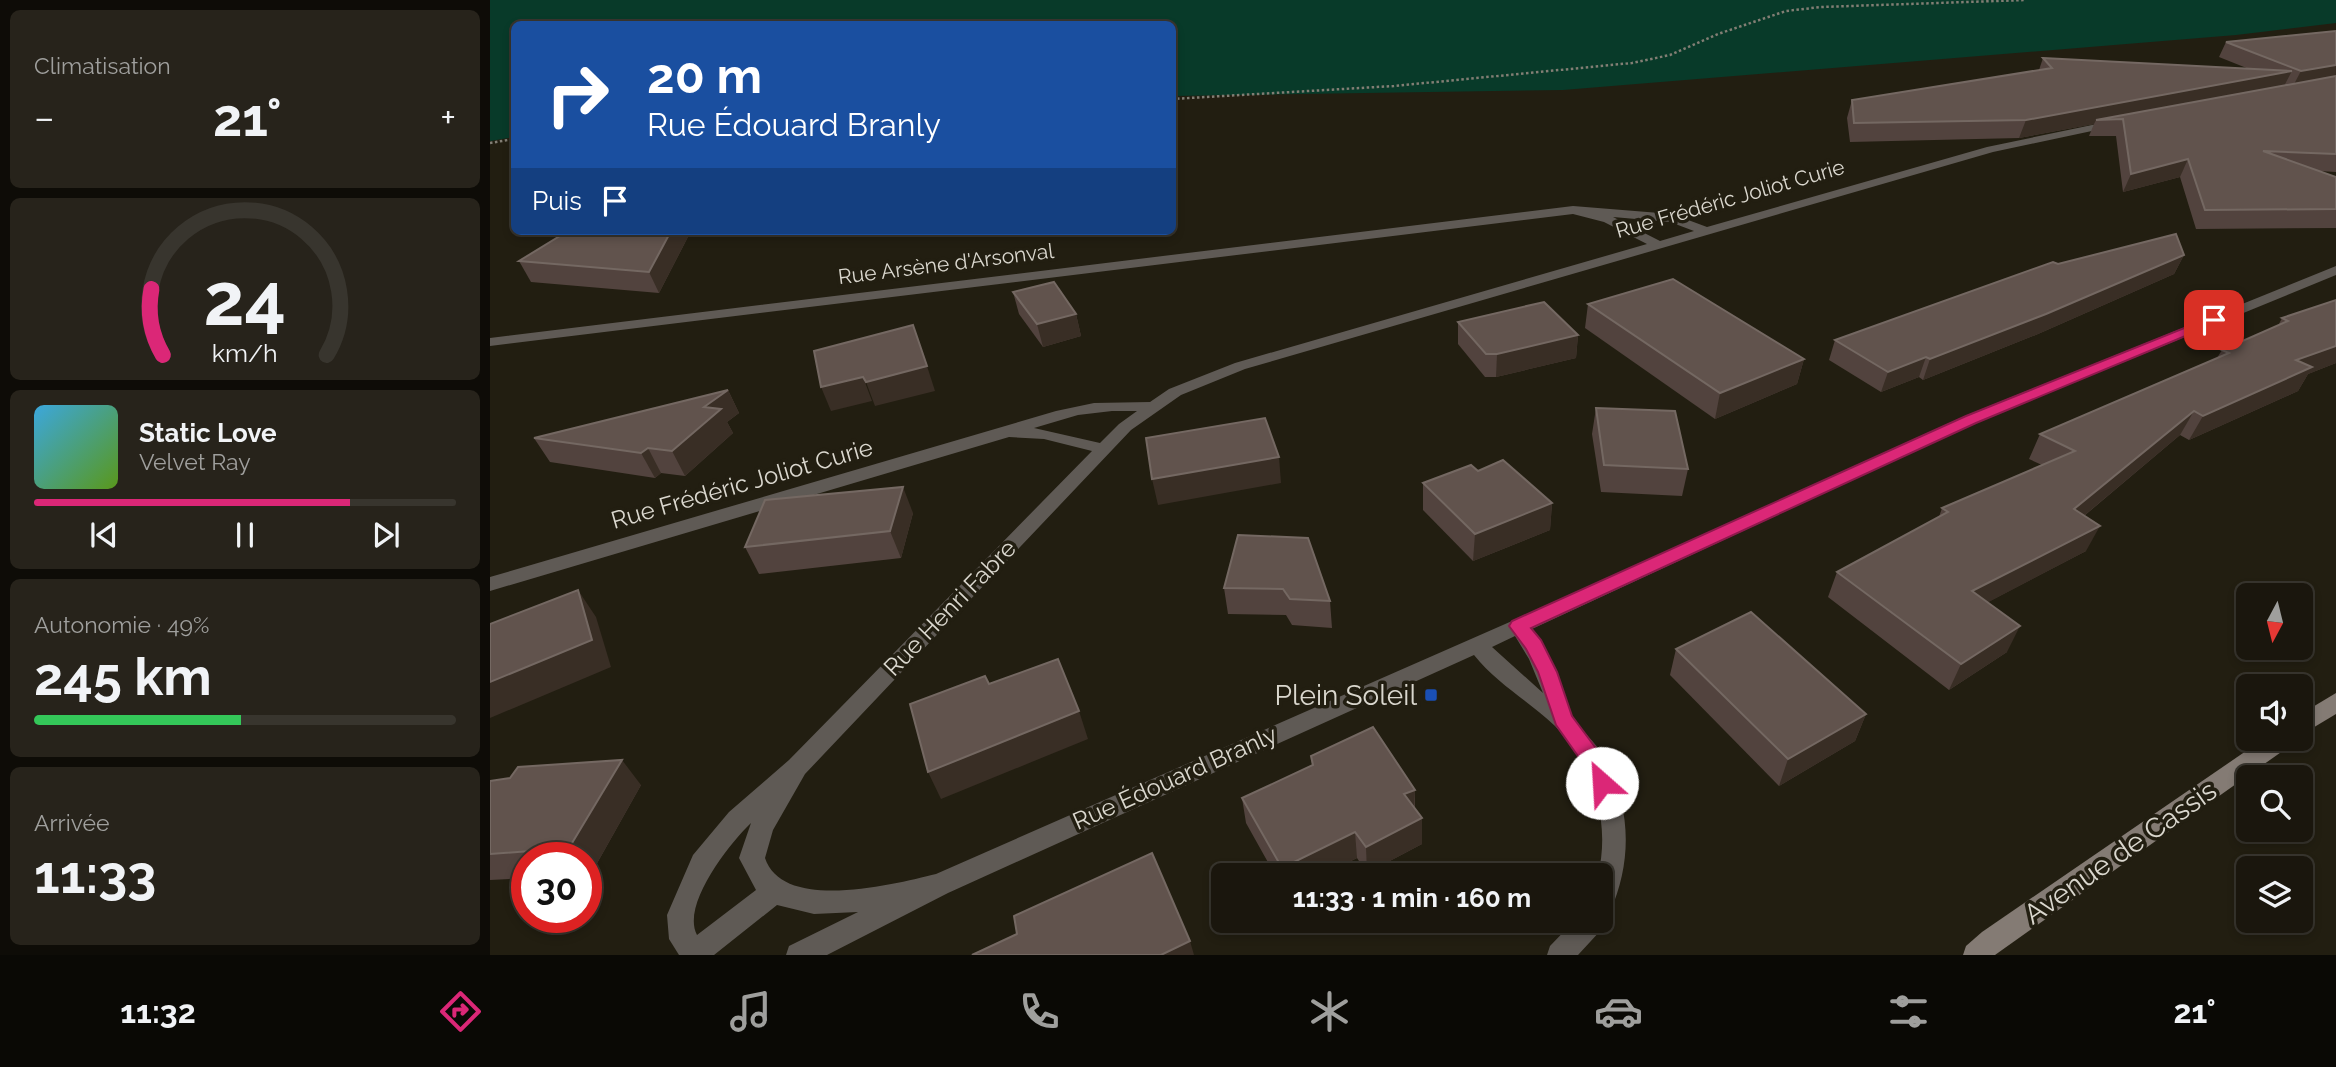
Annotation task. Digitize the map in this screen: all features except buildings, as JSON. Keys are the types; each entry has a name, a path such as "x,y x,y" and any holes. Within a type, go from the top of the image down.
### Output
{"main road":[{"path":"2313,718 2336,702"},
{"name":"Avenue de Cassis","path":"1961,955 1984,948 2264,751"}],"street":[{"name":"Rue Frédéric Joliot Curie","path":"1008,432 1044,434 1102,449 1125,427 1175,392 1240,366 1703,230 1991,149 2134,120"},
{"name":"Rue Arsène d'Arsonval","path":"1573,210 1608,219 1657,244"},
{"name":"Rue Arsène d'Arsonval","path":"490,342 1554,211 1653,215 1672,218 1703,230"},
{"name":"Rue Édouard Branly","path":"799,955 939,885 1519,626 1971,419 2336,270"},
{"name":"Rue Frédéric Joliot Curie","path":"490,584 1008,432 1063,412 1099,406 1151,407"},
{"name":"Rue Henri Fabre","path":"797,767 761,828 752,858 761,878 773,892 696,955 682,939 680,915 702,863 738,820 797,767 1102,449"},
{"path":"1519,626 1534,645 1547,672 1563,720"},
{"path":"1477,643 1491,663 1512,682 1563,720 1596,765 1615,820 1612,863"},
{"name":"Rue Édouard Branly","path":"773,892 793,898 838,902 888,897 939,885"},
{"path":"1560,955 1581,933"}],"path":[{"path":"1176,99 1394,86 1632,63 1670,55 1718,34 1786,11 1821,7 2025,0"},
{"path":"490,143 511,140"}],"green space":[{"path":"490,0 2336,0 2336,23 2236,35 1563,90 1176,96 1176,21 511,21 511,138 490,141"}],"place":[{"name":"Plein Soleil","path":"1431,695"}],"route":[{"path":"1602,783 1596,765 1563,720 1547,672 1534,645 1519,626 1971,419 2214,320"}]}
